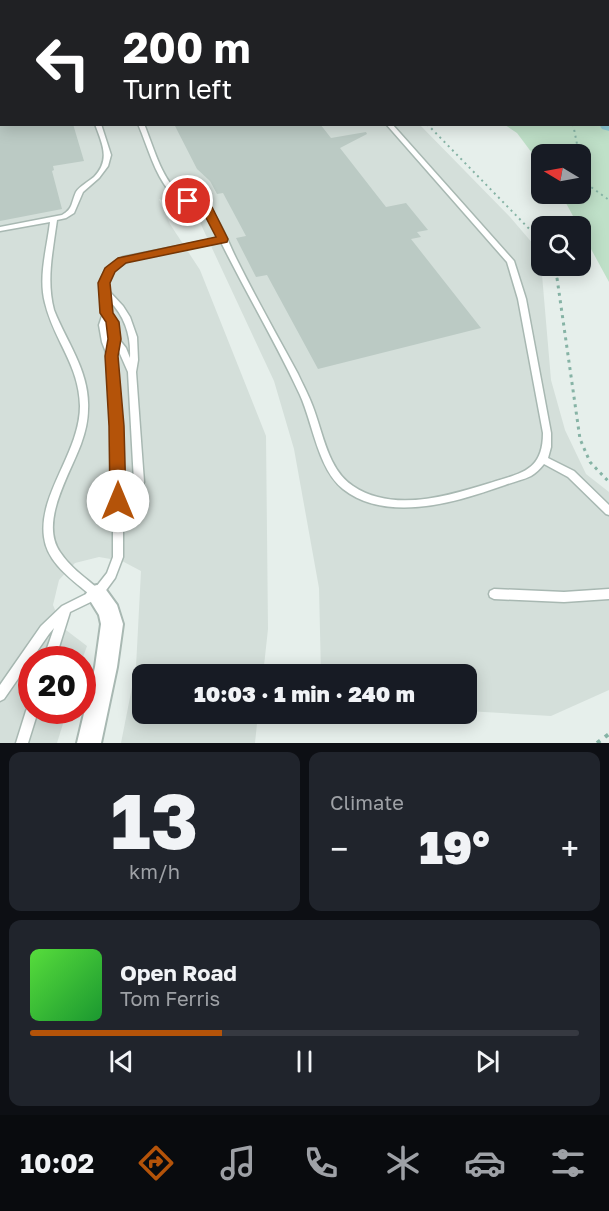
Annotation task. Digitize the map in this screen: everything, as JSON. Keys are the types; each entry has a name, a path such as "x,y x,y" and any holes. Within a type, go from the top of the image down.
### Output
{"street":[{"path":"89,743 112,624 109,612 97,594"}],"lane":[{"path":"0,230 54,219 72,212 75,198 80,191 97,177 105,166 108,155 99,126"},
{"path":"142,126 171,189 180,198 208,210 219,240 305,398 331,466 343,484 372,499 389,503 426,503 525,475 544,460 548,449 547,433 532,364 522,299 510,261 390,126"},
{"path":"54,219 46,289 56,329 77,369 84,410 73,458 50,508 46,526 53,552 60,562 97,594"},
{"path":"111,356 115,339 113,322 107,313 104,291 105,279 109,271 126,259 219,240"},
{"path":"104,291 127,315 136,356 132,372 139,482 118,519"},
{"path":"0,695 45,630 66,609 97,594 111,574 118,557 117,426 111,356 103,325 107,313"},
{"path":"115,339 122,348 132,372"},
{"path":"544,460 571,474 609,511"},
{"path":"494,594 564,597 609,594"},
{"path":"54,646 66,609"},
{"path":"22,743 28,724"}],"path":[{"path":"429,126 531,231"},
{"path":"573,126 577,144"},
{"path":"591,187 609,200"},
{"path":"556,276 580,440 590,462 609,482"},
{"path":"597,743 609,734"}],"shaded area":[{"path":"0,126 421,126 531,242 531,276 542,276 551,380 565,430 586,474 609,492 609,690 551,716 477,712 477,664 321,664 319,588 294,449 274,381 197,216 159,199 170,224 200,270 266,436 268,629 264,664 136,664 141,571 122,561 99,557 75,563 59,580 53,605 62,627 87,646 18,646 18,724 63,724 57,743 0,743"},
{"path":"132,687 132,724 257,724 255,743 121,743"}],"green space":[{"path":"506,126 609,126 609,282 591,249 591,216 573,216 566,204 591,204 591,144 531,144 531,152 517,133"}],"building":[{"path":"0,126 74,126 84,161 53,166 52,171 62,209 0,221"},
{"path":"175,126 322,126 331,138 366,132 367,134 340,148 386,207 406,203 428,230 417,232 421,237 411,239 481,328 318,369 267,275 256,277 236,238 246,236 223,193 217,194 210,181 197,169"}],"route":[{"path":"118,501 117,426 111,356 115,339 113,322 107,313 104,283 109,271 122,261 223,239 208,210 188,201"}]}
